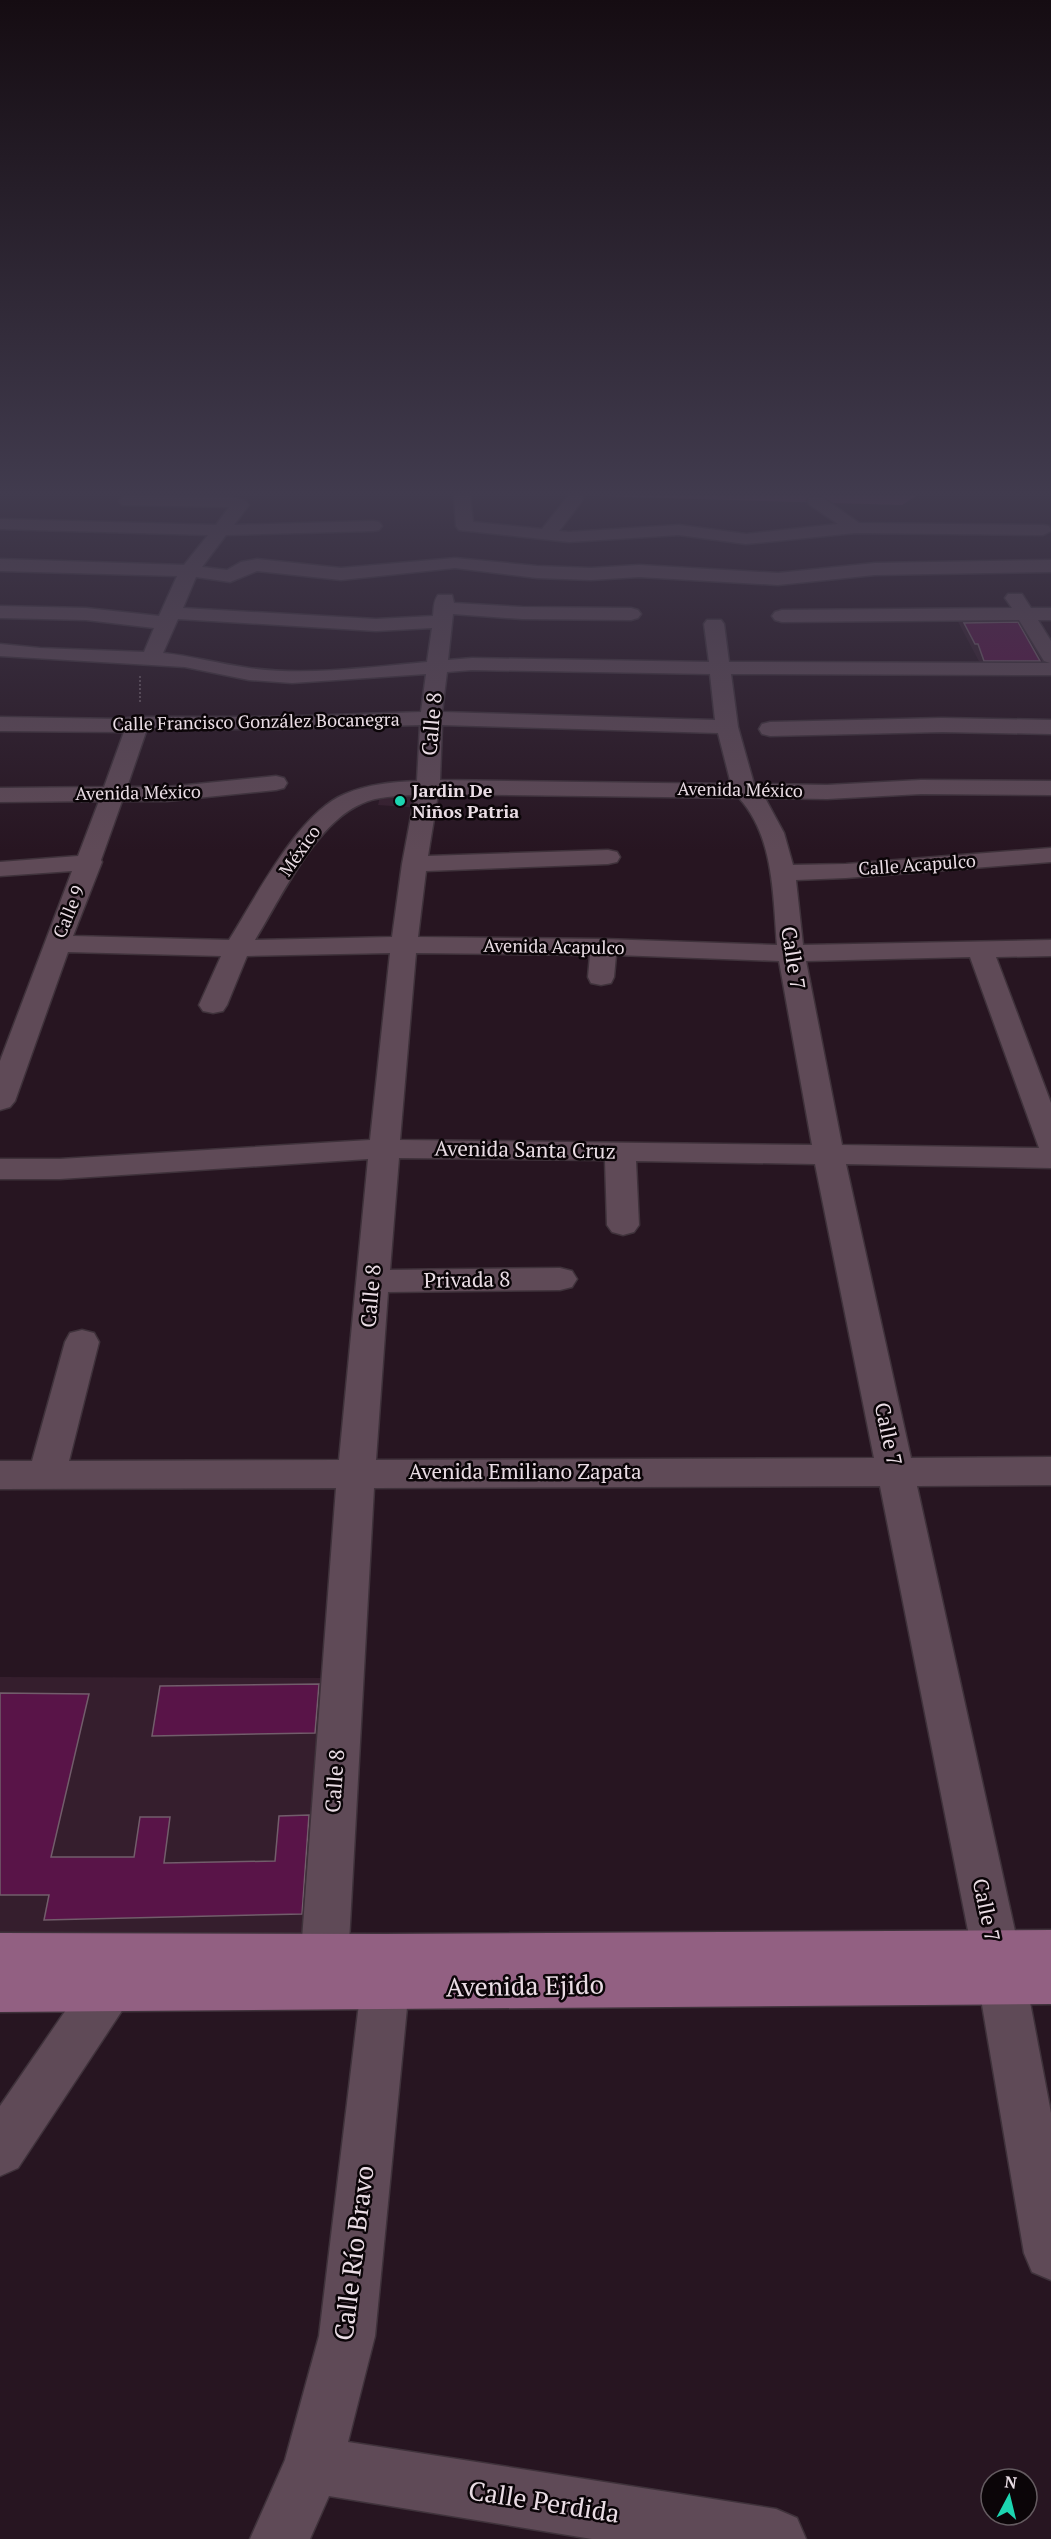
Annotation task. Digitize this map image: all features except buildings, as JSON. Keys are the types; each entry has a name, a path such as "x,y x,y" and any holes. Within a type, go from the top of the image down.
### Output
{"main road":[{"name":"Avenida Ejido","path":"0,1956 120,1972 385,1972 998,1967 1051,1953"},
{"name":"Avenida Ejido","path":"998,1967 1051,1981"},
{"name":"Avenida Ejido","path":"0,1989 120,1972"}],"street":[{"path":"64,613 376,625 427,613"},
{"path":"152,658 170,613"},
{"name":"Calle 8","path":"323,1972 356,1473 384,1149 404,945 414,864 428,787 431,718 442,613"},
{"path":"575,613 631,614"},
{"path":"1025,614 1051,657"},
{"path":"782,616 1051,614"},
{"name":"Calle 7","path":"714,624 727,727 744,790 759,806 772,833 783,873 791,952 829,1155 998,1967 1049,2226"},
{"path":"0,650 185,661 249,674 292,677 342,675 438,665 1051,669"},
{"name":"Calle Francisco González Bocanegra","path":"0,724 119,726 138,723 273,723 431,718 727,727"},
{"name":"Calle 9","path":"0,1101 57,944 90,862 138,723"},
{"path":"770,729 942,725 1051,727"},
{"name":"Avenida México","path":"0,795 113,795 207,791 276,783"},
{"name":"Avenida México","path":"428,787 827,792 921,787 1051,788"},
{"name":"México","path":"213,1005 237,948 307,836 326,815 352,799 372,793 428,787"},
{"name":"Calle Acapulco","path":"783,873 846,871 1051,855"},
{"path":"414,864 608,857"},
{"path":"0,869 90,862"},
{"name":"Avenida Acapulco","path":"57,944 237,948 404,945 603,947 791,952 1051,948"},
{"path":"601,977 603,947"},
{"path":"980,950 1051,1144"},
{"name":"Avenida Santa Cruz","path":"0,1169 60,1169 384,1149 1051,1158"},
{"path":"620,1152 623,1225"},
{"name":"Privada 8","path":"373,1281 560,1279"},
{"path":"46,1476 82,1342"},
{"name":"Avenida Emiliano Zapata","path":"0,1475 1051,1471"},
{"path":"0,2150 120,1972"},
{"name":"Calle Río Bravo","path":"280,2539 313,2465 346,2336 385,1972"},
{"name":"Calle Perdida","path":"313,2465 776,2539"}],"path":[{"path":"138,723 139,677 152,658"}],"shaded area":[{"path":"956,618 1022,618 1049,664 981,665"},
{"name":"Jardin De Niños Patria","path":"422,794 420,808 378,805 380,796"},
{"path":"0,1677 337,1678 313,1940 0,1940"}],"place":[{"name":"Jardin De Niños Patria","path":"400,801"}]}
